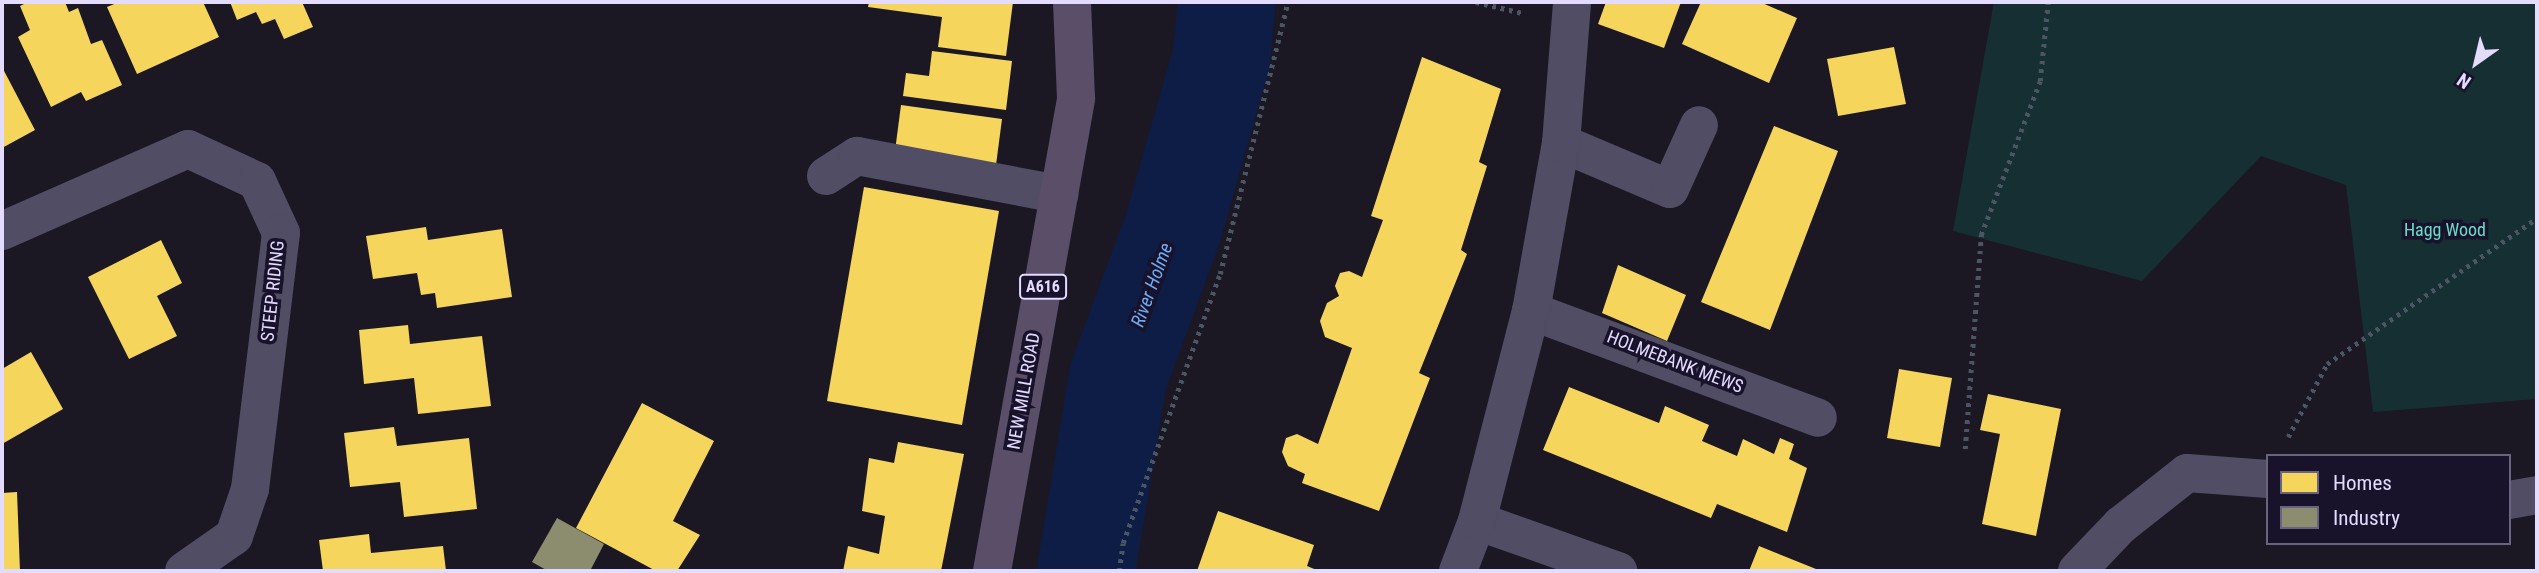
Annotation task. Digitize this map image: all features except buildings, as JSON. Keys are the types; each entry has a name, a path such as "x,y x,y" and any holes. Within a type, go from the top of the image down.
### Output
{"main road":[{"name":"NEW MILL ROAD","path":"992,571 1076,98 1072,2"}],"street":[{"path":"1458,571 1477,521 1531,310 1561,143 1572,2"},
{"path":"1561,143 1670,189 1699,125"},
{"name":"STEEP RIDING","path":"2,231 188,149 257,181 281,233 250,489 234,536 184,571"},
{"path":"826,176 857,156 1059,194"},
{"name":"HOLMEBANK MEWS","path":"1531,310 1818,418"},
{"path":"2077,571 2121,525 2187,473 2266,479"},
{"path":"2511,500 2537,495"},
{"path":"1477,521 1618,571"}],"path":[{"path":"1119,571 1123,543 1220,274 1288,2"},
{"path":"1965,449 1980,235 2040,81 2048,2"},
{"path":"2286,441 2328,364 2537,218"}],"green space":[{"name":"Hagg Wood","path":"1994,2 2537,2 2537,399 2373,412 2346,185 2261,156 2142,281 1953,231"}],"waterway":[{"name":"River Holme","path":"1086,571 1118,377 1173,228 1221,60 1227,2"}]}
